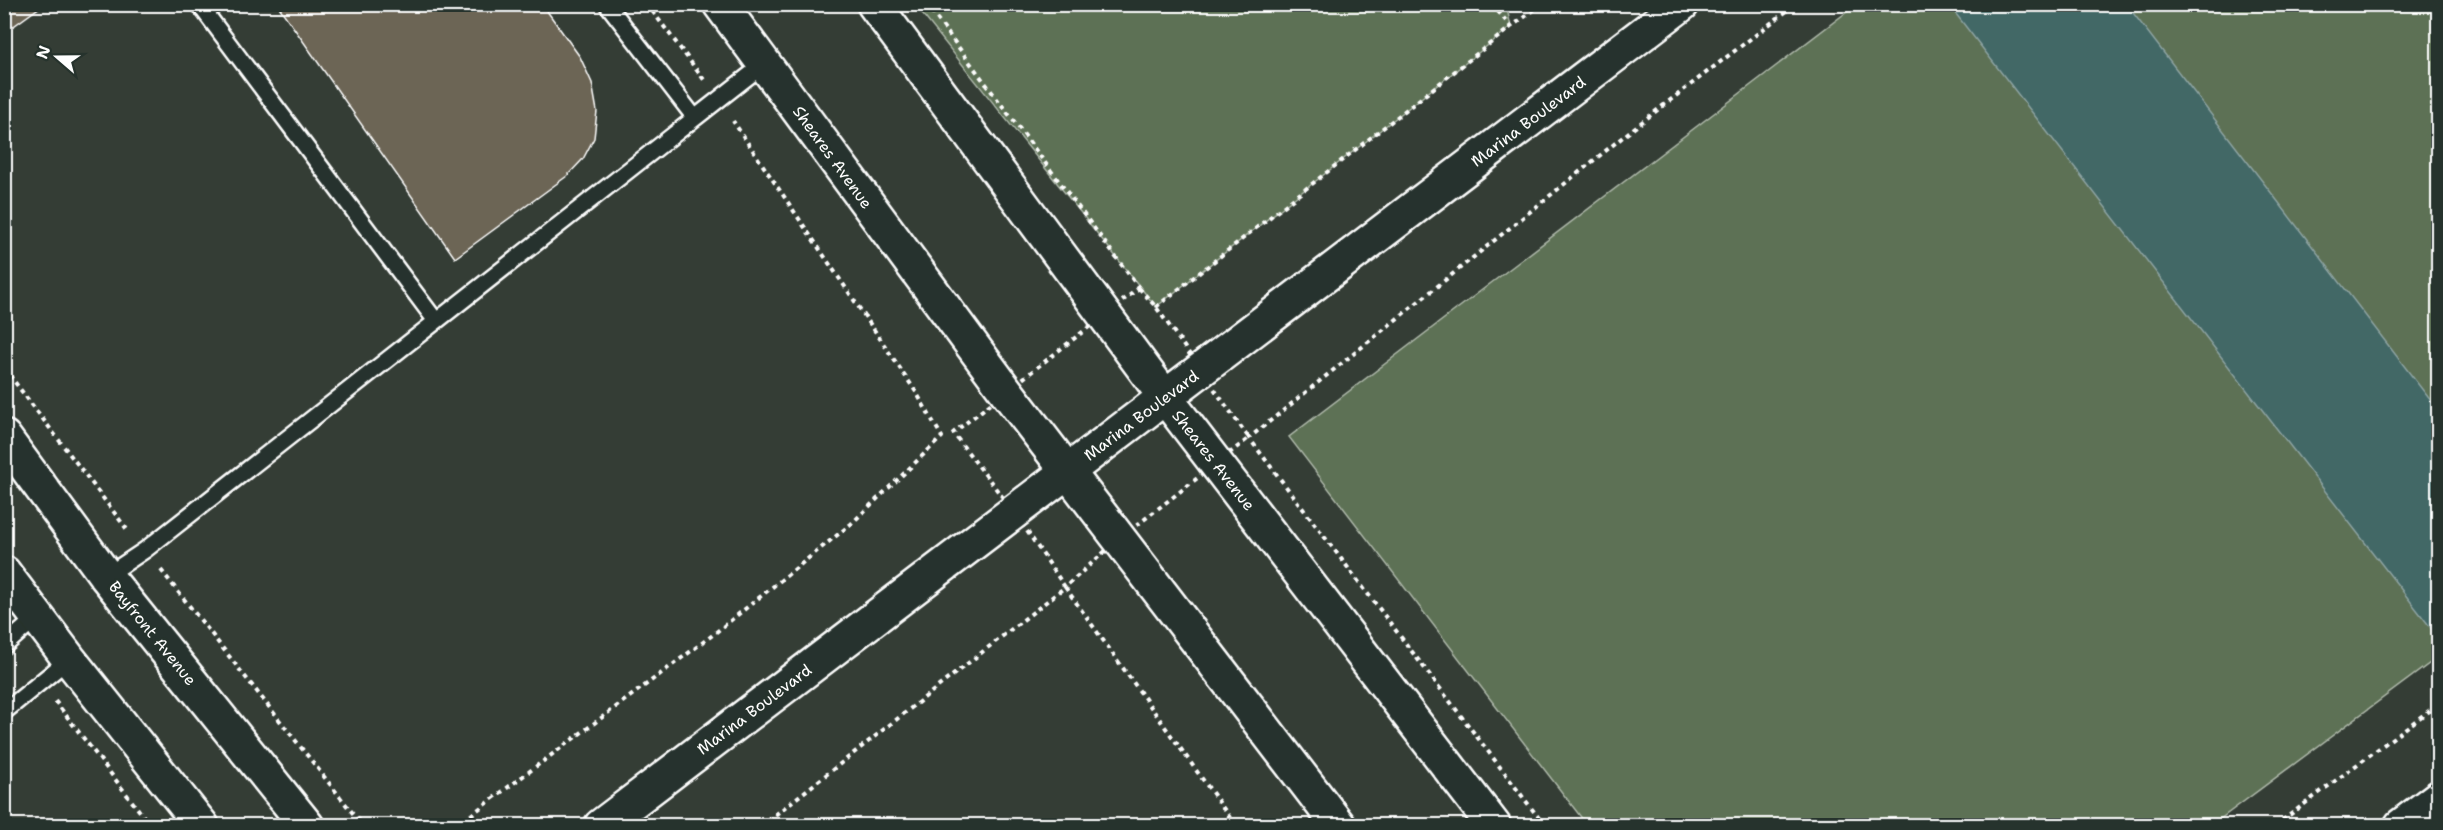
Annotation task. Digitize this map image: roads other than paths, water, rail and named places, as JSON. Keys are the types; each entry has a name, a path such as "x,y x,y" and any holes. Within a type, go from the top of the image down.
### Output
{"main road":[{"name":"Sheares Avenue","path":"720,4 1068,471 1339,825"},
{"name":"Sheares Avenue","path":"874,4 1165,397 1494,825"},
{"name":"Marina Boulevard","path":"601,825 1682,4"},
{"name":"Bayfront Avenue","path":"4,437 106,576 307,825"},
{"path":"4,573 69,659 202,825"},
{"path":"2402,825 2439,798"}],"lane":[{"path":"199,4 436,321"},
{"path":"607,4 695,118"},
{"path":"106,576 145,550 764,64"},
{"path":"4,646 37,617"},
{"path":"4,712 69,659"}],"water":[{"path":"1949,5 2127,5 2438,410 2438,637"}]}
